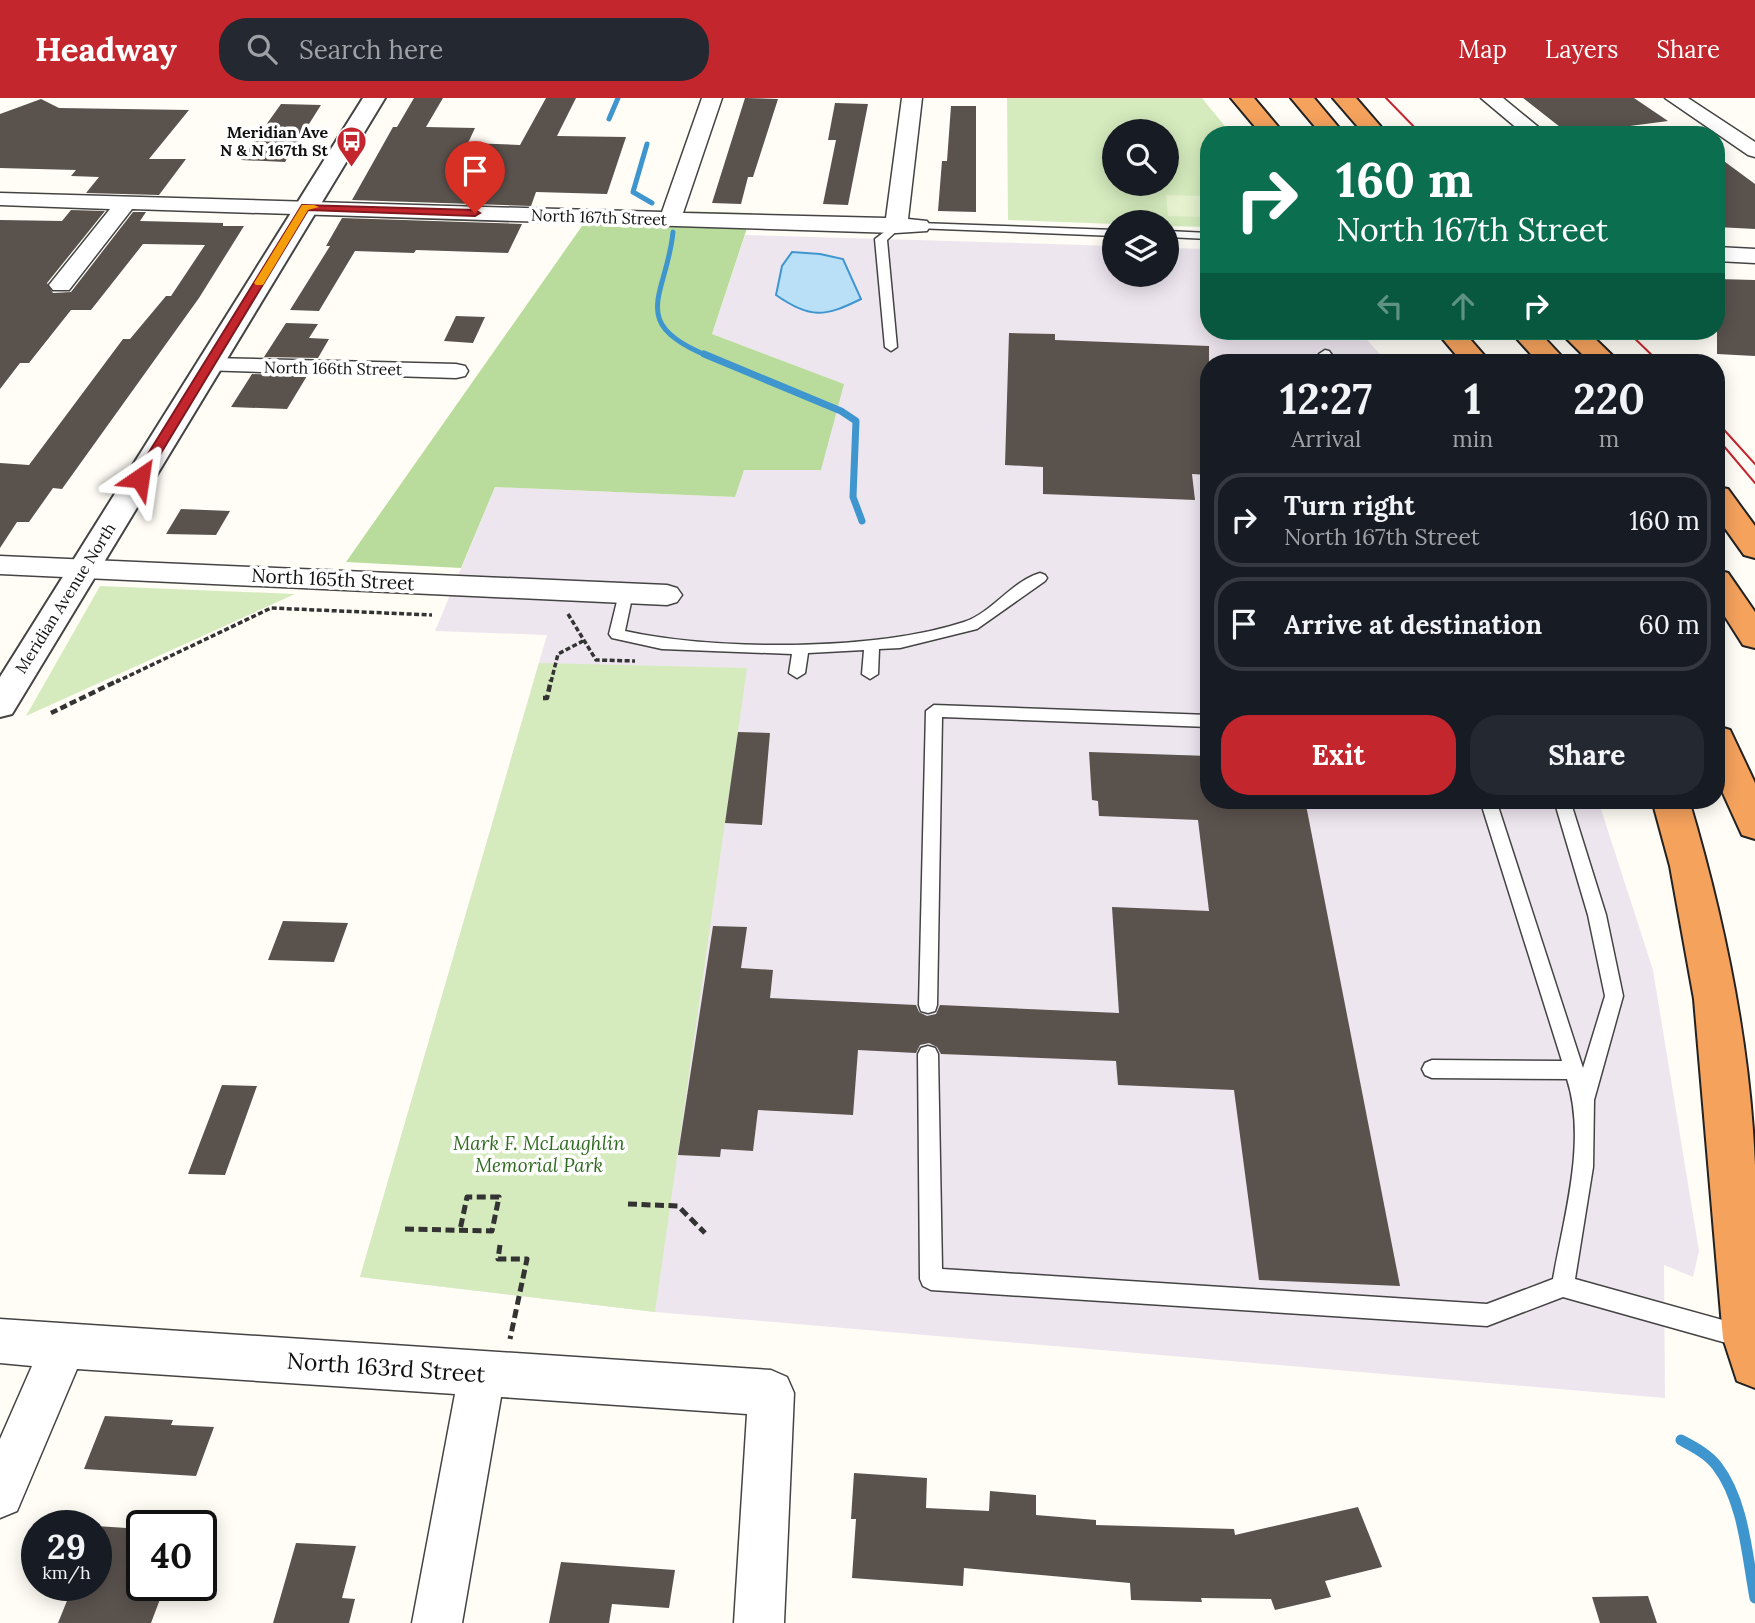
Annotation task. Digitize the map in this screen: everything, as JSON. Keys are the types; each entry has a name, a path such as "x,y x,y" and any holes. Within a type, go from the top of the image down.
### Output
{"highway":[{"path":"1242,98 1266,126"},
{"path":"1302,98 1326,126"},
{"path":"1344,98 1369,126"},
{"path":"1457,340 1469,354"},
{"path":"1532,340 1545,354"},
{"path":"1582,340 1597,354"},
{"path":"1725,507 1755,548"},
{"path":"1725,592 1755,637"},
{"path":"1725,757 1755,825"},
{"path":"1673,809 1688,853 1709,950 1723,1056 1753,1347"}],"street":[{"name":"Meridian Avenue North","path":"0,705 373,98"},
{"path":"670,220 712,98"},
{"path":"897,226 912,98"},
{"path":"1491,98 1527,126"},
{"path":"1675,98 1717,126"},
{"path":"1725,131 1755,151"},
{"name":"North 167th Street","path":"0,199 919,226"},
{"path":"61,285 127,202"},
{"path":"1725,254 1755,256"},
{"name":"North 166th Street","path":"210,365 456,371"},
{"name":"North 165th Street","path":"0,565 667,595"},
{"name":"North 163rd Street","path":"0,1340 771,1393 759,1623"},
{"path":"0,1494 64,1345"},
{"path":"437,1623 482,1373"}],"lane":[{"path":"891,347 881,239 897,226"},
{"name":"North 167th Street","path":"919,226 1102,233"},
{"path":"1179,235 1200,236"},
{"path":"626,593 617,634 662,644 801,648 901,643 972,625 1040,578"},
{"path":"870,674 872,645"},
{"path":"797,673 801,648"},
{"path":"928,1005 934,711 1200,721"},
{"path":"1491,809 1584,1100"},
{"path":"1563,1286 1583,1167 1584,1100 1614,996 1597,915 1565,809"},
{"path":"928,1054 931,1279 1487,1315 1563,1286 1753,1347"},
{"path":"1432,1069 1574,1070"}],"path":[{"path":"51,713 271,608 432,615"},
{"path":"543,698 547,698 558,654 583,641"},
{"path":"405,1229 492,1231 499,1197 467,1197 460,1230"},
{"path":"628,1204 678,1206 705,1233"},
{"path":"500,1245 498,1259 527,1259 515,1321"}],"shaded area":[{"path":"745,235 1102,246 1102,287 1179,287 1179,248 1200,249 1200,340 1367,340 1380,354 1200,354 1200,809 1601,809 1653,970 1699,1251 1693,1277 1664,1265 1665,1398 655,1312 360,1277 547,635 435,631 495,487 734,497 744,470 844,384 712,334"}],"green space":[{"path":"1007,98 1202,98 1225,126 1200,126 1200,227 1179,226 1179,210 1102,210 1102,224 1008,220"},
{"path":"1166,196 1200,196 1200,217 1179,216 1179,210 1167,210"},
{"path":"594,209 752,213 712,334 844,384 821,470 744,470 735,497 495,487 461,568 346,562"},
{"path":"100,586 295,594 26,716"},
{"name":"Mark F. McLaughlin Memorial Park","path":"539,663 747,668 655,1312 360,1277"}],"water":[{"path":"792,252 843,259 861,299 818,313 808,312 776,295 782,266"}],"building":[{"path":"414,98 443,98 426,127 475,128 468,143 520,145 546,98 576,98 557,136 626,137 607,194 536,192 531,206 352,200 393,127 397,127"},
{"path":"745,98 778,99 753,177 748,177 741,204 712,203"},
{"path":"1523,98 1634,98 1668,121 1630,126 1559,126"},
{"path":"41,99 59,108 189,110 149,159 186,159 159,195 86,193 99,177 71,176 76,170 0,168 0,114"},
{"path":"835,103 868,104 848,205 823,204 836,140 828,140"},
{"path":"281,104 321,105 285,162 241,160"},
{"path":"951,106 976,106 976,212 938,211 942,161 947,161"},
{"path":"1725,162 1755,184 1755,229 1725,227"},
{"path":"71,210 105,211 47,283 53,293 71,292 133,212 146,212 140,221 244,226 199,298 62,489 53,488 29,522 17,522 0,548 0,463 29,465 123,339 130,339 166,296 171,296 205,245 143,244 91,310 71,310 29,363 20,363 0,389 0,220 62,221"},
{"path":"342,218 522,224 508,253 355,251 319,311 290,310 330,246 326,246"},
{"path":"1725,279 1755,280 1755,356 1717,354 1717,340 1725,340"},
{"path":"456,316 485,317 473,343 444,341"},
{"path":"286,323 318,324 309,338 329,339 318,358 264,357"},
{"path":"1009,333 1055,334 1055,340 1209,346 1209,354 1200,354 1200,474 1192,474 1195,500 1043,494 1043,467 1005,465"},
{"path":"252,374 307,376 287,409 231,407"},
{"path":"181,509 230,511 216,535 166,534"},
{"path":"738,732 770,733 762,825 725,823"},
{"path":"1089,752 1200,756 1200,809 1307,809 1400,1286 1259,1280 1234,1090 1118,1085 1116,1061 941,1054 937,1047 929,1043 920,1045 916,1053 858,1050 853,1115 758,1110 753,1151 721,1149 720,1157 678,1155 713,926 747,927 741,968 773,970 770,998 916,1005 919,1012 927,1016 936,1014 940,1005 1119,1013 1112,907 1209,911 1198,820 1099,816 1098,801 1092,800"},
{"path":"283,921 348,923 334,962 268,960"},
{"path":"222,1085 257,1086 225,1175 188,1174"},
{"path":"105,1416 173,1420 171,1425 214,1427 196,1476 84,1469"},
{"path":"854,1473 927,1478 926,1508 989,1511 990,1491 1036,1495 1036,1515 1096,1520 1096,1525 1234,1529 1235,1535 1358,1507 1382,1567 1325,1581 1331,1597 1275,1610 1271,1599 1201,1598 1202,1602 1131,1600 1130,1583 964,1568 963,1586 852,1578 856,1519 851,1519"},
{"path":"112,1527 126,1528 126,1601 159,1601 151,1623 58,1623 67,1601 112,1601"},
{"path":"296,1543 356,1546 342,1598 355,1599 349,1623 273,1623"},
{"path":"561,1562 675,1570 669,1608 612,1604 609,1623 549,1623"},
{"path":"1648,1596 1657,1623 1600,1623 1592,1597"}],"waterway":[{"path":"609,119 618,98"},
{"path":"647,144 633,192 652,203"},
{"path":"673,232 657,305 659,319 667,332 683,344 708,356"},
{"path":"704,354 841,411 856,421 853,497 862,521"},
{"path":"1681,1440 1709,1458 1726,1480 1739,1512 1755,1598"}],"tram line":[{"path":"1386,98 1413,126"},
{"path":"1636,340 1651,354"},
{"path":"1725,431 1755,464"},
{"path":"1725,447 1755,483"}],"slow traffic":[{"path":"260,283 305,207 314,207"}],"place":[{"name":"Meridian Ave N & N 167th St","path":"351,168"}],"route":[{"path":"140,478 305,207 475,213"}]}
